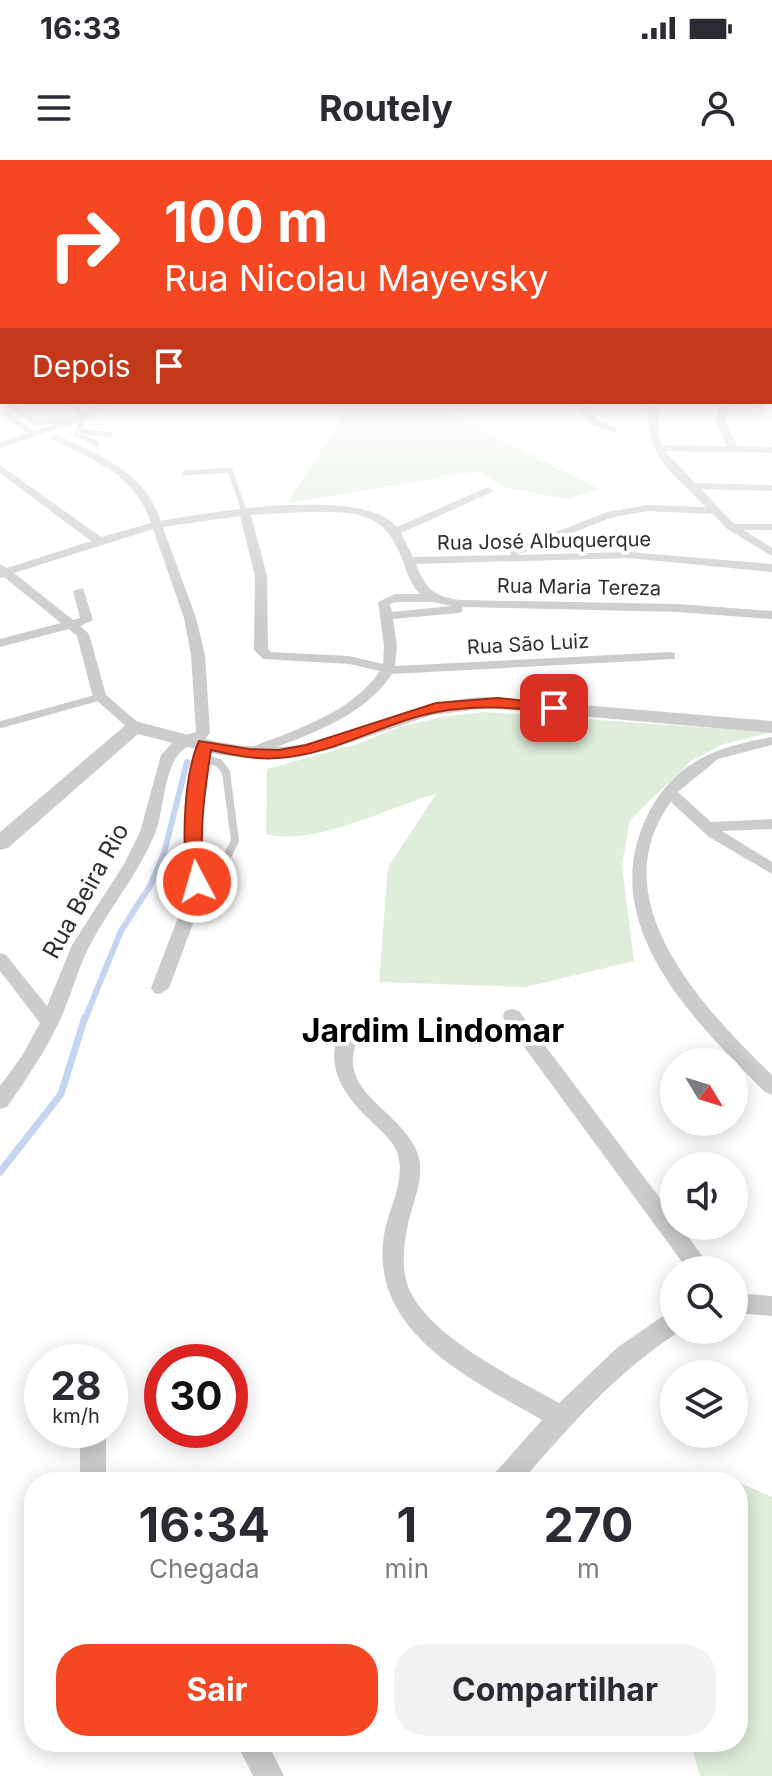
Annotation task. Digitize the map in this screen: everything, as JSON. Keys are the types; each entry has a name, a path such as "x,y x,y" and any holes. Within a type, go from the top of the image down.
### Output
{"street":[{"path":"2,469 101,543"},
{"path":"118,469 148,499 158,525"},
{"path":"677,469 731,527 772,553"},
{"path":"693,486 772,488"},
{"path":"395,532 488,490"},
{"path":"1,572 158,525 245,514 348,508 379,517 395,532 411,561 420,588 435,598"},
{"path":"501,557 607,515 647,508 717,511"},
{"name":"Rua São Luiz","path":"245,514 261,576 261,650 268,656 349,660 388,670 411,671 670,656"},
{"name":"Rua Beira Rio","path":"0,1101 29,1061 50,1022 81,945 132,864 148,832 168,755 182,741 198,738 203,733 198,655 190,618 168,563 158,525"},
{"path":"731,527 772,527"},
{"name":"Rua José Albuquerque","path":"411,561 628,555 772,568"},
{"path":"1,572 83,634 100,697 135,727 204,751 279,754 309,749 436,708 466,703 527,705 772,727"},
{"path":"0,643 87,620 79,591"},
{"path":"249,753 358,703 388,670 384,602 389,599 435,598 498,605"},
{"name":"Rua Maria Tereza","path":"386,616 498,605 678,608 772,615"},
{"path":"0,843 135,727"},
{"path":"772,741 712,757 669,792 653,814 641,862 640,890 647,923 669,966 698,1008 772,1087"},
{"path":"160,988 168,960 194,902 197,882 192,853 204,751"},
{"path":"669,792 708,827 772,869"},
{"path":"708,827 772,824"},
{"path":"0,959 50,1022"},
{"path":"512,1016 691,1256"},
{"path":"350,1029 343,1071 350,1084 403,1144 409,1157 410,1170 395,1233 393,1271 402,1299 418,1324 520,1394 562,1418"},
{"path":"748,1304 772,1306"},
{"path":"513,1472 562,1418 621,1361 660,1332"},
{"path":"93,1448 93,1472"},
{"path":"256,1752 269,1776"}],"lane":[{"path":"185,473 214,469"},
{"path":"229,469 245,514"},
{"path":"0,725 100,697"},
{"path":"194,902 218,874 235,841 226,772 204,751"}],"green space":[{"path":"309,469 560,469 599,489 568,499 507,488 478,471 287,503"},
{"path":"484,712 772,732 724,744 691,761 630,820 622,865 634,961 526,987 379,982 388,867 436,794 329,830 285,837 266,834 267,769 357,744 399,727 441,717"},
{"path":"748,1486 772,1497 772,1776 700,1776 693,1752 748,1752"}],"waterway":[{"path":"85,1019 121,931 150,886 164,853 187,762"},
{"path":"0,1172 61,1094 85,1017"}],"district":[{"name":"Jardim Lindomar","path":"433,1031"}],"route":[{"path":"197,882 192,853 205,744 249,753 279,754 309,749 436,708 466,703 554,708"}]}
